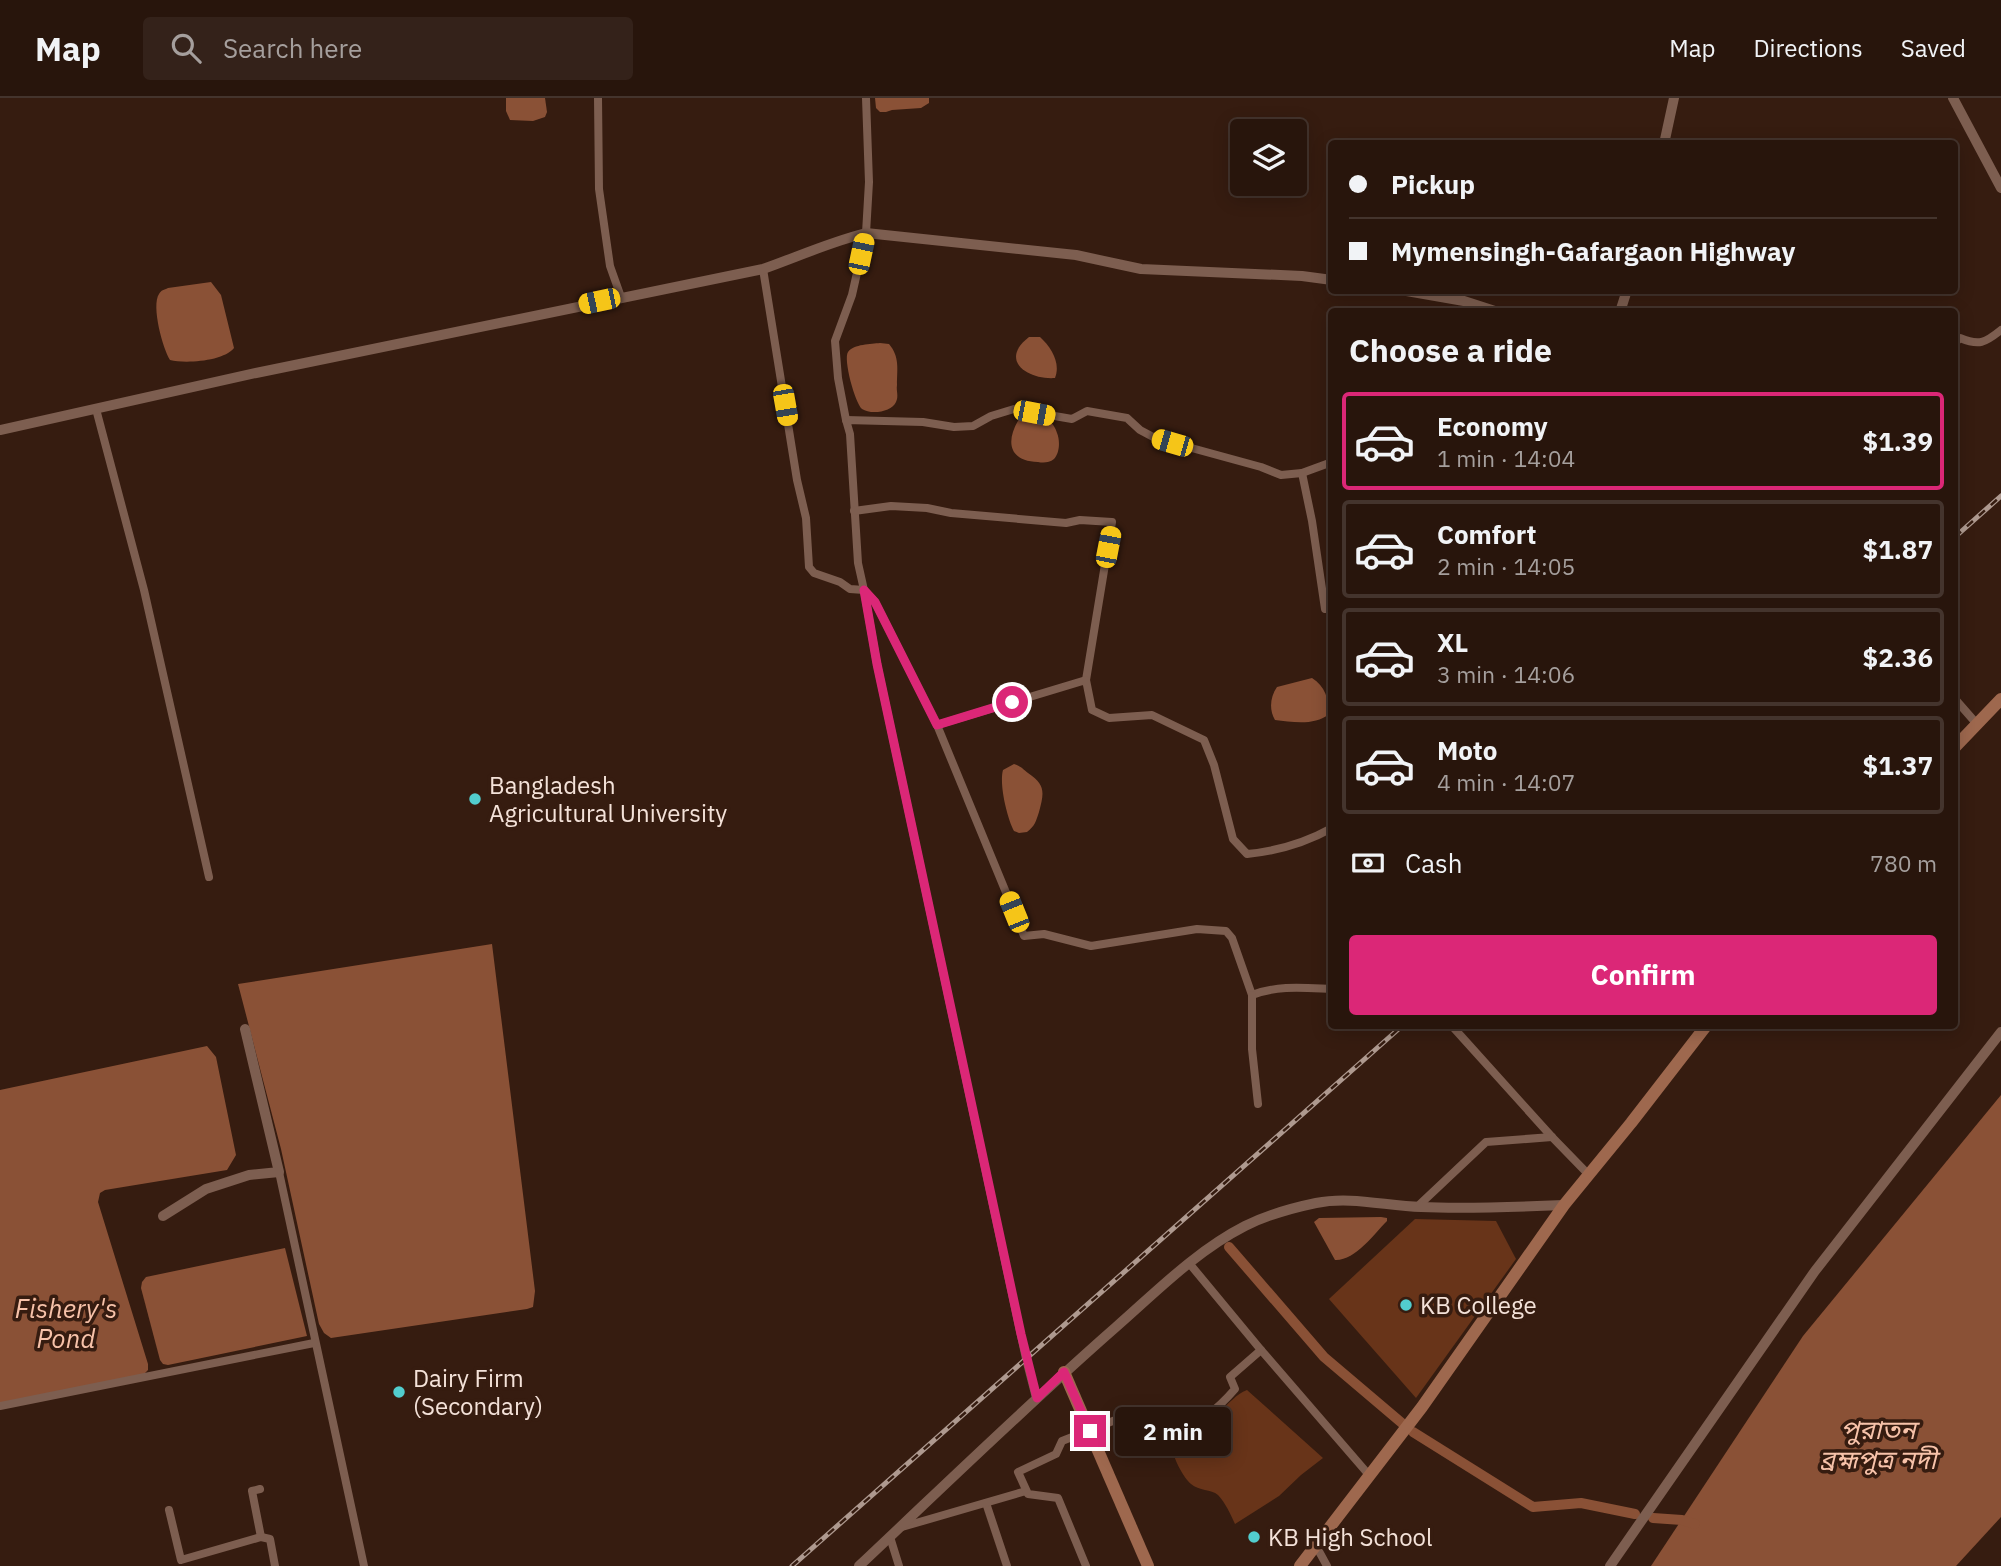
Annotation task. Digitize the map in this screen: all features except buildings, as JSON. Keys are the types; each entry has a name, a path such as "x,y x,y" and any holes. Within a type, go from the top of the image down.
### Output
{"main road":[{"path":"1958,744 2001,699"},
{"path":"1300,1566 1422,1407 1564,1205 1704,1029"},
{"path":"1064,1372 1147,1566"}],"street":[{"path":"598,98 599,190 610,266 621,297"},
{"path":"866,98 869,182 866,233 852,295 835,341 838,378 850,434 858,563 877,664 1026,1359 1037,1398"},
{"path":"1665,140 1674,98"},
{"path":"1953,98 2001,188"},
{"path":"0,430 763,269 810,253 834,241 866,233 1076,256 1141,269 1328,279"},
{"path":"763,269 797,480 806,519 809,568 814,573 840,582 850,589 864,590 875,602 937,725 1024,936 1044,934 1091,946 1197,929 1226,931 1232,938 1252,995 1252,1049 1258,1104"},
{"path":"1424,294 1486,308"},
{"path":"1958,339 1973,344 1988,340 2001,330"},
{"path":"96,409 144,590 209,877"},
{"path":"846,420 923,422 954,427 972,426 991,416 1014,409 1072,419 1087,411 1127,418 1140,430 1156,438 1281,475 1302,473 1328,463"},
{"path":"1302,473 1325,609"},
{"path":"854,511 891,506 1066,523 1080,520 1112,522 1086,680 1092,710 1109,718 1152,715 1204,740 1214,765 1233,839 1248,854 1285,849 1328,830"},
{"path":"937,725 1086,680"},
{"path":"1958,702 1976,723"},
{"path":"1252,995 1266,989 1328,989"},
{"path":"1455,1029 1588,1174"},
{"path":"245,1030 279,1172 364,1566"},
{"path":"1610,1566 1815,1271 2001,1032"},
{"path":"1417,1207 1486,1142 1552,1136"},
{"path":"163,1216 206,1189 249,1175 279,1172"},
{"path":"859,1566 1064,1372 1189,1263 1246,1225 1301,1207 1331,1201 1477,1209 1564,1205"},
{"path":"1189,1263 1369,1475"},
{"path":"0,1406 314,1343"},
{"path":"1086,1566 1058,1498 1028,1494 1018,1472 1056,1454 1062,1441 1118,1419 1135,1448 1169,1438 1205,1418 1229,1396 1235,1389 1230,1377 1261,1350"},
{"path":"260,1489 253,1491 261,1537"},
{"path":"900,1528 1026,1491"},
{"path":"986,1503 1007,1566"},
{"path":"169,1510 181,1560 261,1537 271,1539 275,1566"},
{"path":"890,1537 899,1566"},
{"path":"1315,1544 1327,1566"}],"shaded area":[{"path":"1415,1219 1496,1221 1516,1259 1416,1398 1329,1299"},
{"path":"1247,1390 1323,1458 1279,1496 1235,1524 1218,1495 1194,1486 1187,1480 1174,1456 1172,1439 1209,1419"}],"water":[{"path":"506,98 545,98 545,117 533,121 510,120 506,111"},
{"path":"875,98 929,98 929,103 921,108 880,112 876,108"},
{"path":"211,282 221,295 234,348 222,356 204,360 170,360 157,317 159,294 168,288"},
{"path":"1029,337 1040,337 1051,350 1057,367 1055,378 1027,372 1017,361 1016,354 1020,346"},
{"path":"889,344 895,354 897,398 890,408 871,412 862,409 856,399 848,372 847,356 854,347"},
{"path":"1021,416 1043,418 1055,427 1059,443 1054,459 1044,463 1027,461 1015,453 1011,440"},
{"path":"1312,678 1325,693 1328,715 1310,722 1275,720 1271,704 1277,687"},
{"path":"1014,764 1034,777 1042,790 1037,818 1027,832 1014,831 1004,801 1003,770"},
{"path":"492,944 535,1291 533,1307 331,1338 319,1324 281,1149 238,984"},
{"name":"Fishery's Pond","path":"207,1046 216,1057 236,1155 227,1170 105,1190 100,1193 98,1202 148,1370 143,1375 0,1405 0,1090"},
{"name":"পুরাতন ব্রহ্মপুত্র নদী","path":"2001,1095 2001,1517 1956,1566 1651,1566 1803,1336"},
{"path":"1319,1218 1387,1218 1387,1221 1364,1246 1350,1256 1335,1260 1314,1222"},
{"path":"285,1248 307,1336 163,1364 141,1288 146,1277"}],"waterway":[{"path":"1229,1247 1324,1357 1403,1424"},
{"path":"1413,1432 1533,1507 1581,1503 1635,1514"},
{"path":"1653,1518 1682,1520 1695,1524"}],"railway":[{"path":"1958,534 2001,496"},
{"path":"792,1566 1399,1029"}],"place":[{"name":"Bangladesh Agricultural University","path":"475,799"},
{"name":"KB College","path":"1406,1305"},
{"name":"Dairy Firm (Secondary)","path":"399,1392"},
{"name":"KB High School","path":"1254,1537"}],"route":[{"path":"1012,702 937,725 875,602 864,590 877,664 1026,1359 1037,1398 1064,1372 1090,1431"}]}
